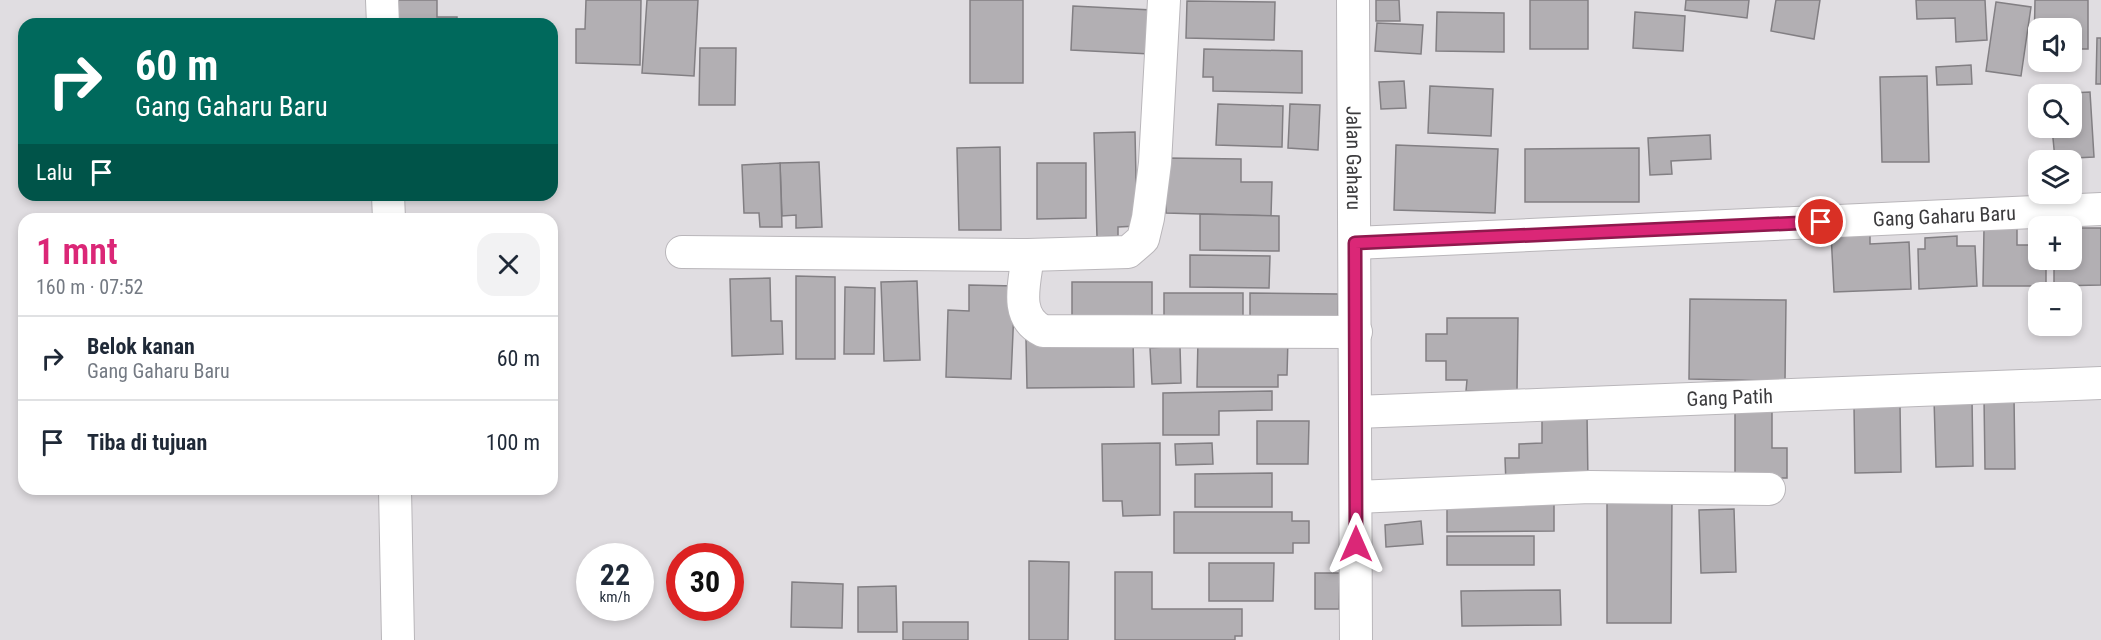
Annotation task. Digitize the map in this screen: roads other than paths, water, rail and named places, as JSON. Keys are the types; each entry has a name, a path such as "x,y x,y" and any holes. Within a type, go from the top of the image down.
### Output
{"street":[{"path":"382,0 383,18"},
{"path":"682,252 1028,255 1128,252 1143,239 1155,163 1164,0"},
{"name":"Jalan Gaharu","path":"1353,0 1356,640"},
{"name":"Gang Gaharu Baru","path":"1355,243 2101,209"},
{"path":"1028,255 1023,304 1026,317 1034,327 1043,331 1356,332"},
{"name":"Gang Patih","path":"1356,412 2101,383"},
{"path":"1356,497 1590,487 1769,489"},
{"path":"395,495 398,640"}]}
